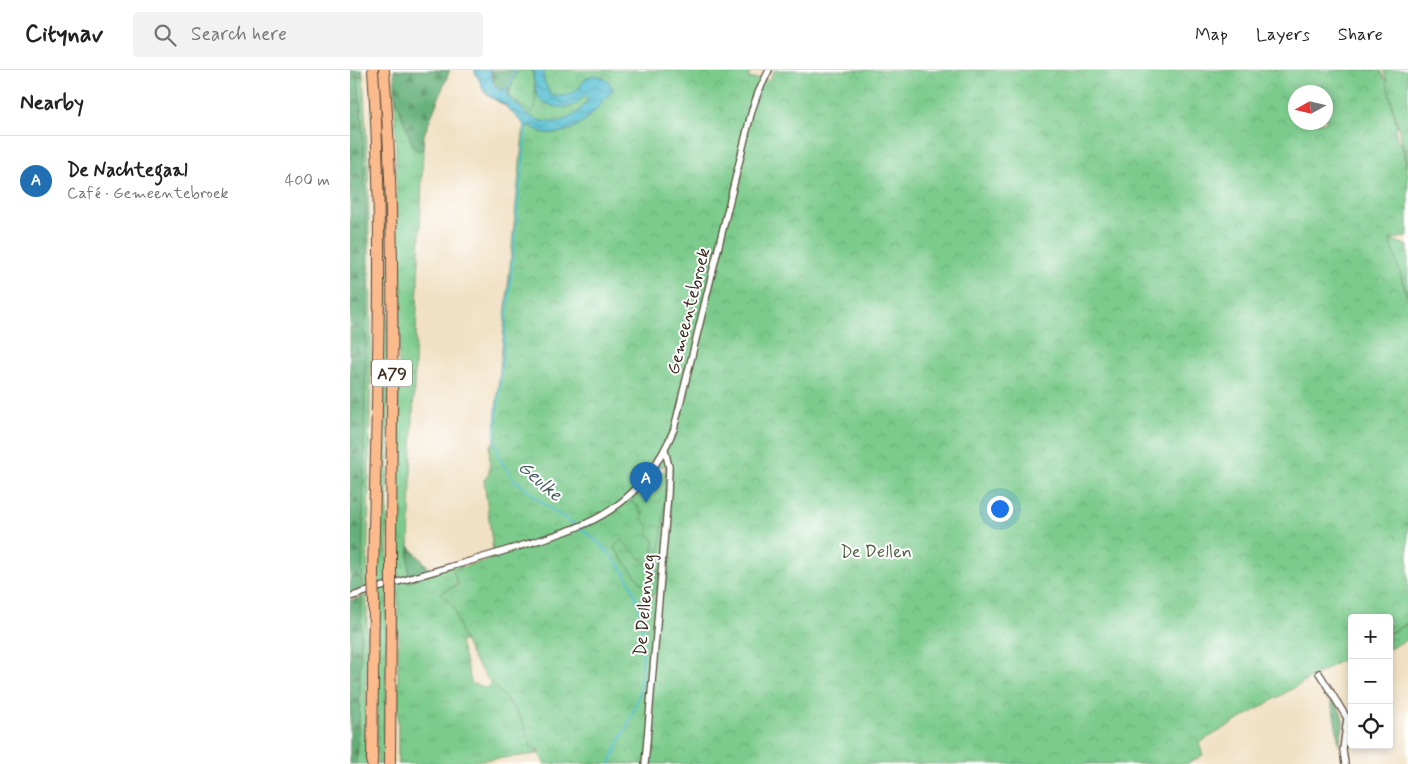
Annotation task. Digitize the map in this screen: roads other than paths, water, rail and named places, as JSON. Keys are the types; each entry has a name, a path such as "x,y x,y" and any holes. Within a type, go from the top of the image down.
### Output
{"highway":[{"name":"A79","path":"372,764 378,243 377,142 373,70"},
{"name":"A79","path":"384,70 390,154 392,250 390,764"}],"street":[{"name":"Gemeentebroek","path":"350,596 584,525 612,509 630,494 651,472 674,429 752,110 769,70"},
{"name":"De Dellenweg","path":"645,764 668,494 669,467 664,450"},
{"path":"1319,673 1347,718 1343,750 1345,764"}],"water":[{"path":"474,70 490,70 494,84 499,90 507,89 507,95 528,114 546,122 566,119 582,107 588,98 585,95 580,101 571,106 559,107 548,105 539,98 533,70 544,70 544,81 551,95 555,96 571,94 592,75 600,76 607,80 613,90 583,122 562,132 544,133 528,125 528,127 524,127 505,105 482,89"}],"waterway":[{"path":"505,91 516,70"},
{"name":"Geulke","path":"526,125 523,166 517,201 517,218 495,435 496,444 501,461 514,479 548,507 576,525"},
{"name":"Geulke","path":"580,528 612,556 623,571 632,587 642,623 641,676 636,704 610,764"}],"place":[{"name":"De Nachtegaal","path":"646,503"}],"park label":[{"name":"De Dellen","path":"876,551"}]}
